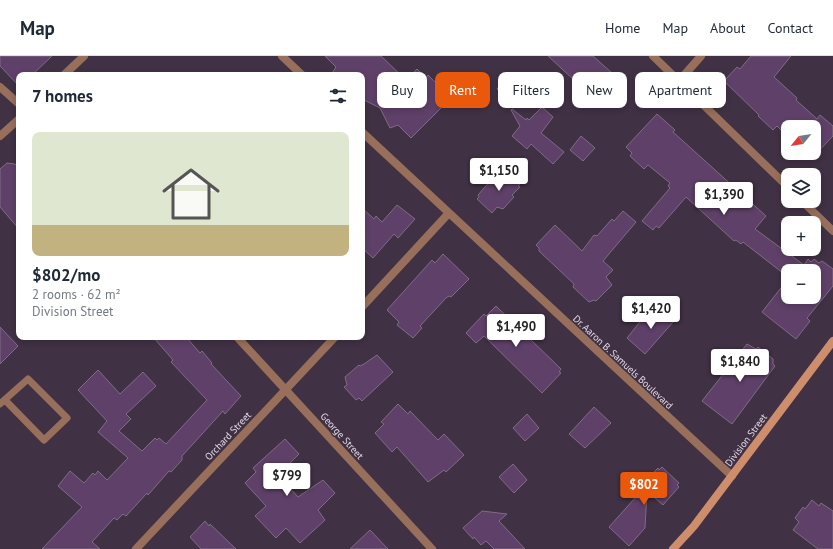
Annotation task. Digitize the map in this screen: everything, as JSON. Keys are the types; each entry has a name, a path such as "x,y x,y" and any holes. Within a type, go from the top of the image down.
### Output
{"street":[{"path":"67,72 84,56"},
{"path":"282,56 299,72"},
{"path":"653,56 670,72"},
{"path":"687,72 701,56"},
{"path":"0,87 16,101"},
{"path":"707,108 781,180"},
{"path":"0,136 16,122"},
{"name":"Dr. Aaron B. Samuels Boulevard","path":"365,135 448,214 732,476"},
{"path":"809,208 833,231"},
{"path":"365,305 448,214"},
{"name":"George Street","path":"240,340 432,549"},
{"name":"Orchard Street","path":"136,549 332,340"},
{"name":"Division Street","path":"673,549 694,526 833,341"}],"lane":[{"path":"28,379 67,418 44,440 2,402 28,379"}],"building":[{"path":"0,56 52,56 35,72 16,72 16,83 0,66"},
{"path":"325,56 381,56 398,72 377,72 377,106 365,100 365,72 333,72 336,67"},
{"path":"548,56 593,56 611,72 572,72 572,78"},
{"path":"751,56 791,56 774,77 817,119 820,115 833,126 833,136 821,149 821,120 781,120 781,130 777,126 773,130 726,83 726,79 737,67 740,69"},
{"path":"428,75 435,82 435,108 441,108 411,138 398,125 390,128 380,108 427,108"},
{"path":"541,108 543,108 553,117 541,133 564,152 553,164 531,144 527,149 512,136 520,126 511,110 512,109 526,120 527,118 529,120"},
{"path":"657,114 675,130 673,132 766,216 755,229 781,248 781,256 792,256 803,264 781,264 781,272 743,242 741,244 736,240 734,241 686,197 659,228 656,226 653,230 642,221 670,188 668,186 670,183 648,165 644,169 630,156 632,153 626,147"},
{"path":"581,136 595,148 583,161 570,150"},
{"path":"7,163 16,165 16,226 0,207 0,169"},
{"path":"500,170 507,175 509,173 521,183 518,186 520,187 512,195 514,197 503,209 497,207 492,213 477,199 479,197 478,195"},
{"path":"397,205 415,219 398,238 394,234 373,258 365,251 365,211 374,219 376,216 382,222"},
{"path":"623,211 636,222 603,261 613,270 606,277 612,285 596,301 594,300 589,302 573,287 574,284 539,251 539,248 536,245 555,225 582,251 594,235 597,236 612,219 614,221"},
{"path":"443,254 469,279 451,297 449,296 446,298 420,326 422,328 413,338 397,325 399,322 387,310 432,260 435,263"},
{"path":"808,259 811,262 814,259 819,263 822,261 833,269 833,286 821,301 821,264 805,264"},
{"path":"781,288 781,304 818,304 807,318 810,321 796,339 762,312"},
{"path":"496,306 561,369 559,372 561,373 542,393 484,336 476,343 466,333 484,314 486,316"},
{"path":"664,308 675,317 673,320 674,321 645,354 627,338 647,313 653,317"},
{"path":"0,327 18,346 0,364"},
{"path":"156,340 189,340 200,353 202,351 212,363 211,364 241,396 225,414 223,411 182,456 182,460 171,472 169,471 148,495 147,493 126,516 123,514 117,520 114,518 92,542 100,549 42,549 82,507 58,486 70,471 84,483 93,473 95,475 98,471 107,480 128,458 98,432 107,421 78,390 98,370 120,394 143,372 156,386 126,414 131,419 119,431 142,451 155,438 157,440 159,438 166,444 207,400 171,362 173,360"},
{"path":"747,344 756,349 758,347 773,359 773,364 775,366 732,424 702,401"},
{"path":"377,355 393,372 362,401 359,398 356,400 344,387 347,385 345,377 359,365 364,364"},
{"path":"398,404 408,414 410,411 438,440 444,434 464,455 446,472 444,470 428,482 397,447 392,452 375,433 384,424 381,422"},
{"path":"594,407 611,423 585,448 569,434"},
{"path":"527,414 539,428 525,441 513,428"},
{"path":"285,439 299,454 278,475 298,497 323,480 335,493 318,510 325,520 300,543 286,528 276,538 255,516 266,506 245,483 256,472 253,468"},
{"path":"513,464 527,480 514,493 499,477"},
{"path":"662,467 679,483 677,485 679,487 663,505 647,491 645,528 629,546 609,527 644,488 642,486 648,478 658,468 659,470"},
{"path":"812,500 819,506 821,503 833,511 833,549 818,549 793,530 799,522 795,518 803,507 805,509"},
{"path":"482,511 507,514 499,521 525,549 494,549 486,541 481,545 474,537 473,539 463,528"},
{"path":"205,521 236,549 201,549 190,537"},
{"path":"370,530 388,549 350,549"}]}
